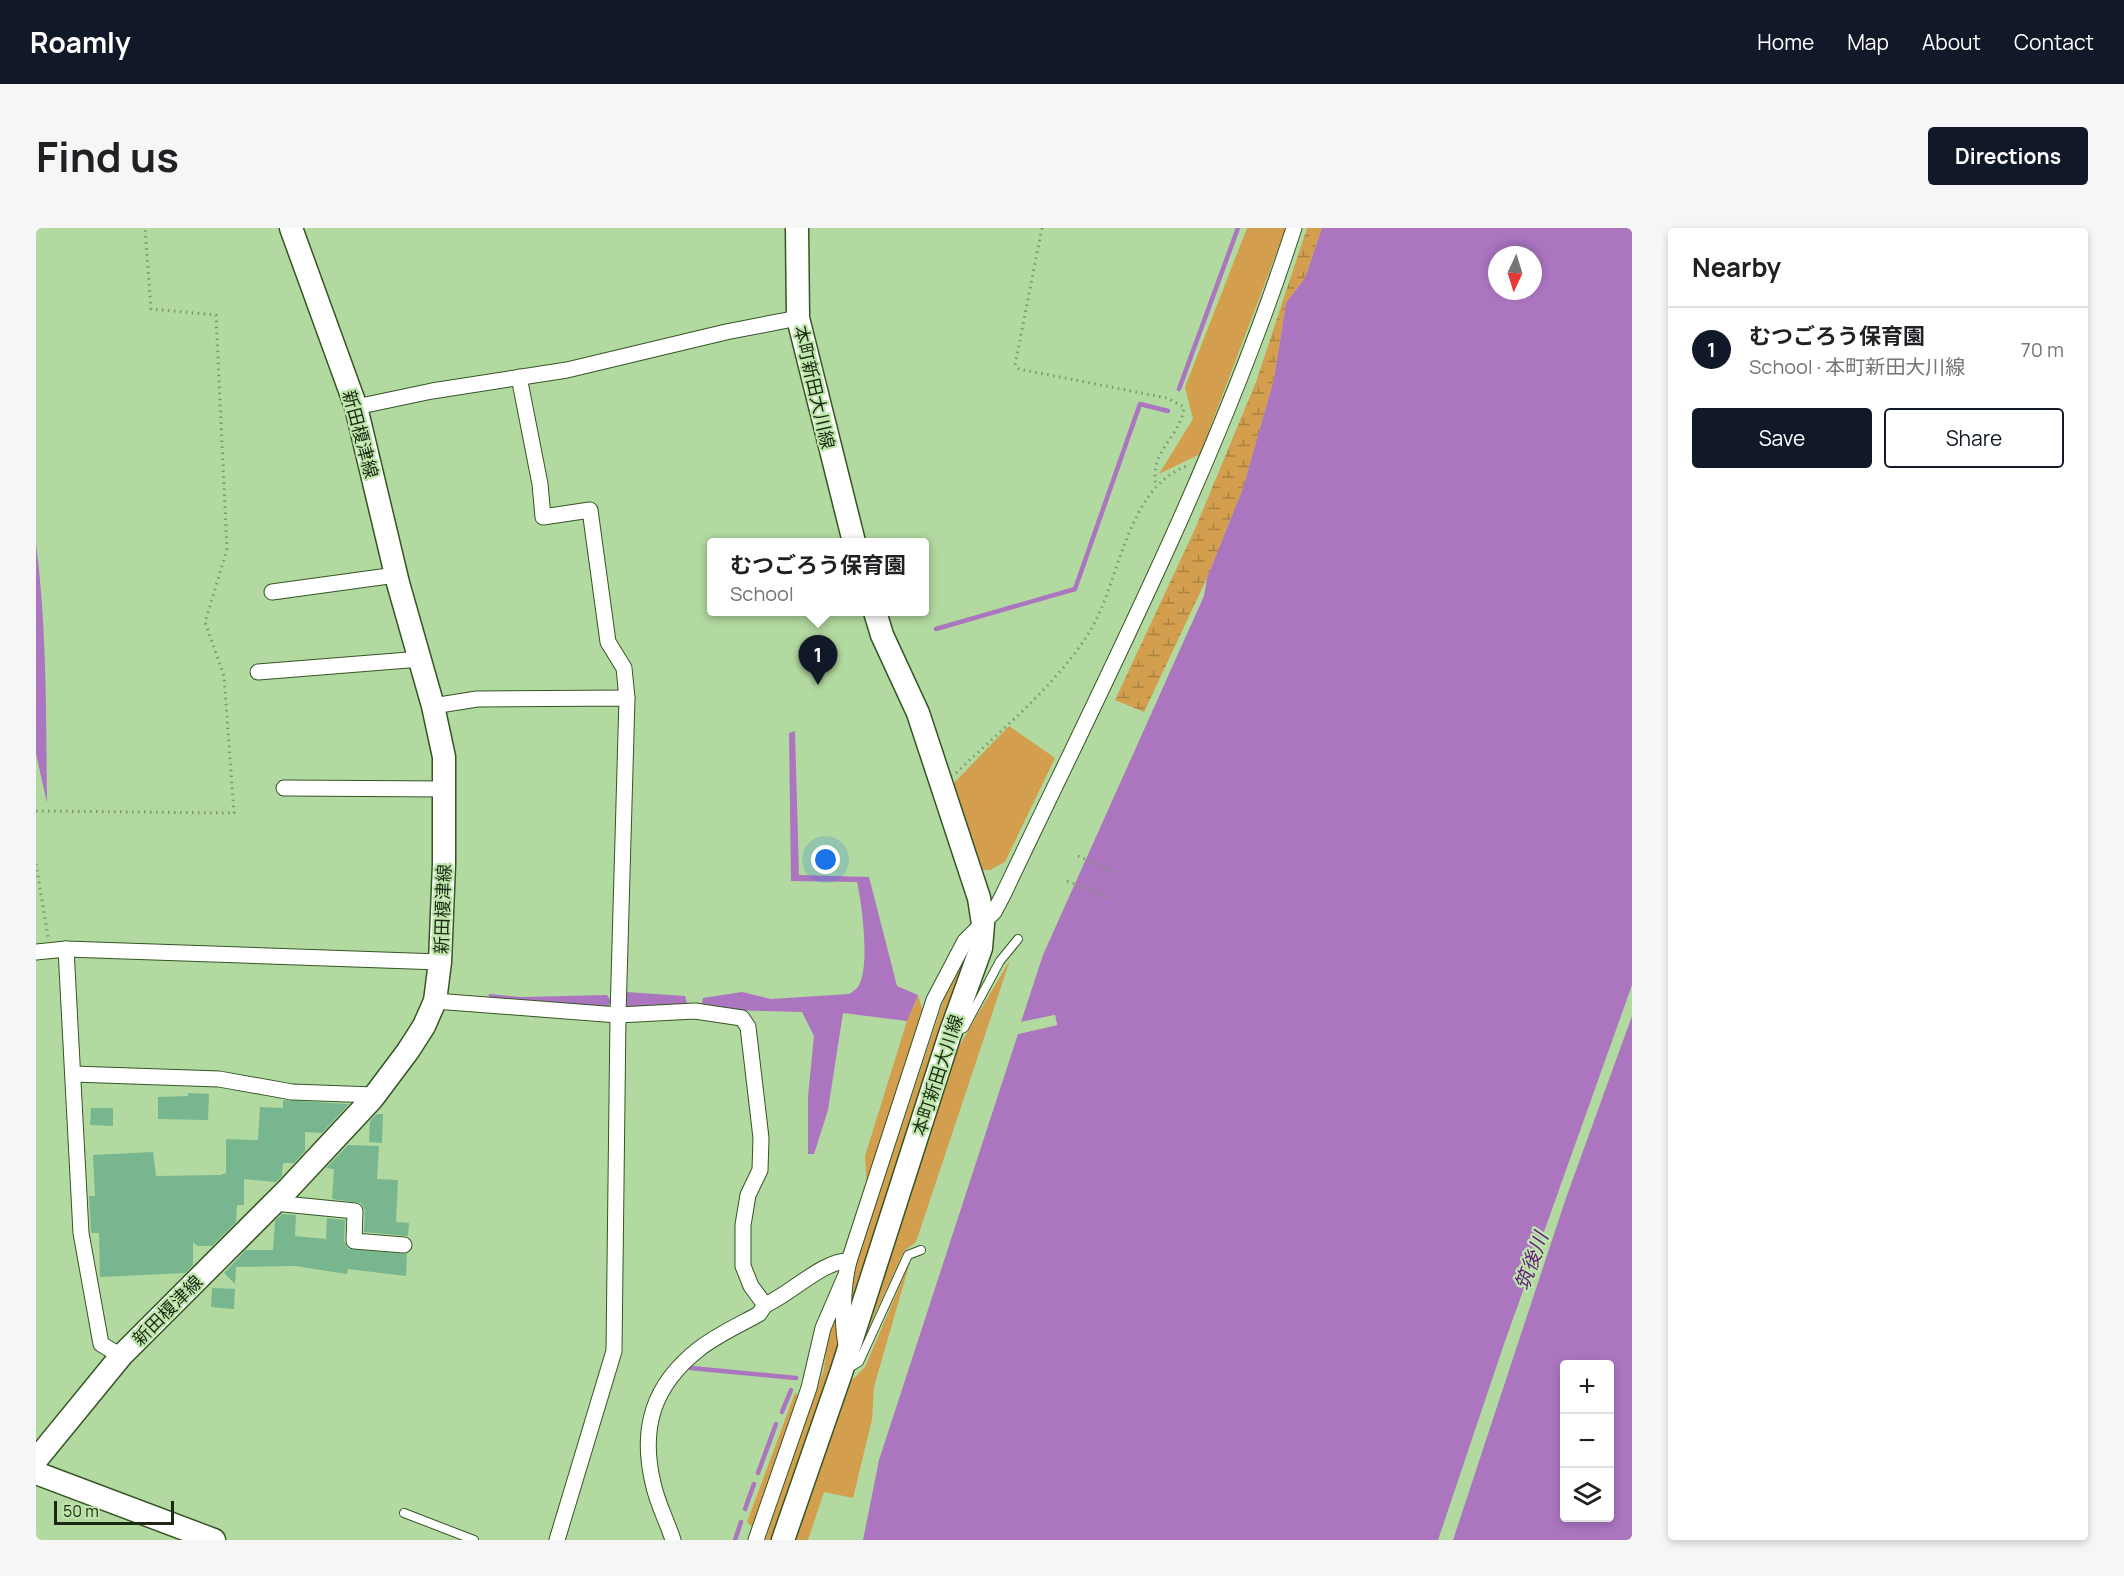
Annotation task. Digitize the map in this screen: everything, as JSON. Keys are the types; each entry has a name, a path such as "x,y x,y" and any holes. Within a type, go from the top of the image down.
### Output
{"main road":[{"name":"新田榎津線","path":"36,1460 121,1356 274,1203 374,1095 408,1051 424,1026 435,1001 440,962 444,757 421,659 396,575 356,407 291,228"},
{"name":"本町新田大川線","path":"797,228 798,318 853,538"},
{"name":"本町新田大川線","path":"783,1540 841,1373 950,1034 981,948 983,924 979,898 918,713 882,635 876,616"},
{"path":"36,1473 214,1540"}],"street":[{"path":"756,1540 809,1388 823,1328 845,1277 934,1000 965,941 994,912 1003,895 1206,462 1280,273 1294,228"},
{"path":"356,407 432,391 567,370 726,332 798,318"},
{"path":"519,377 540,483 543,517 590,510 609,642 624,668 627,698 618,1015 614,1351 557,1540"},
{"path":"272,592 396,575"},
{"path":"258,672 421,659"},
{"path":"433,706 477,699 627,698"},
{"path":"284,788 445,789"},
{"path":"121,1356 101,1344 81,1233 73,1074 51,951 440,962"},
{"path":"435,1001 618,1015 695,1011 742,1018 748,1027 761,1138 760,1170 748,1195 743,1225 744,1266 751,1286 765,1305"},
{"path":"73,1074 219,1079 292,1092 374,1095"},
{"path":"274,1203 355,1211 354,1241 404,1245"},
{"path":"673,1540 653,1485 647,1445 654,1406 675,1373 699,1349 759,1314 765,1305 782,1298 833,1263 849,1261"},
{"path":"845,1277 843,1333 848,1349"}],"lane":[{"path":"950,1034 964,1028 1000,961 1018,939"},
{"path":"841,1373 859,1362 908,1255 921,1250"},
{"path":"404,1513 474,1540"}],"path":[{"path":"36,811 234,813 224,676 204,622 227,550 216,315 151,309 145,228"},
{"path":"1042,228 1015,365 1020,369 1167,398 1184,407 1182,421 1156,460 1153,472 1156,486"},
{"path":"941,783 954,776 1063,670 1092,629 1134,525 1156,486 1184,467 1206,462"},
{"path":"1078,856 1116,873"},
{"path":"36,864 51,951"},
{"path":"1067,881 1109,897"}],"green space":[{"path":"1247,228 1286,228 1200,454 1159,474 1193,419 1185,387"},
{"path":"1307,228 1322,228 1305,278 1286,303 1274,379 1243,488 1207,578 1144,712 1115,700 1195,529 1256,382"},
{"path":"1009,726 1055,758 1005,862 990,870 980,870 950,787"},
{"path":"972,945 849,1324 851,1279 944,999"},
{"path":"1010,960 916,1242 904,1251 861,1344 955,1053"},
{"path":"918,995 924,1015 867,1191 865,1156 907,1021"},
{"path":"910,1262 874,1387 872,1420 853,1498 824,1492 808,1540 792,1540 843,1389 865,1367"},
{"path":"841,1298 836,1362 773,1540 765,1540 824,1369 828,1331"},
{"path":"795,1393 800,1399 753,1528 747,1522"}],"water":[{"name":"筑後川","path":"1322,228 1632,228 1632,1540 863,1540 879,1460 1018,1034 1057,1025 1055,1015 1021,1022 1043,955 1204,596 1207,578 1243,488 1274,379 1286,303 1305,278"},
{"path":"36,543 44,640 47,803 36,754"},
{"path":"795,731 799,875 869,877 897,986 918,995 907,1021 843,1013 828,1110 814,1154 808,1154 808,1096 814,1036 802,1012 726,1010 702,1004 703,998 742,992 771,999 849,994 858,986 862,976 865,949 857,882 791,881 789,733"},
{"path":"626,992 685,996 688,1007 624,1009"},
{"path":"489,994 521,997 607,995 611,1001 606,1011 488,1006"}],"pier":[{"path":"1632,985 1632,1016 1566,1198 1453,1540 1438,1540 1504,1344"},
{"path":"1055,1015 1057,1025 1018,1034 1019,1031 1054,1023 1053,1018 1021,1025 1021,1022"}],"building":[{"path":"188,1093 209,1094 208,1120 158,1119 158,1097 188,1096"},
{"path":"283,1100 349,1104 322,1133 305,1132 305,1151 294,1163 283,1163 282,1176 276,1182 244,1179 244,1205 237,1205 236,1222 212,1246 197,1246 193,1242 193,1265 185,1273 100,1277 99,1233 91,1233 89,1196 95,1196 93,1155 153,1152 156,1176 220,1175 226,1173 226,1139 258,1140 260,1107 283,1108"},
{"path":"91,1108 113,1108 113,1126 90,1125"},
{"path":"377,1114 383,1114 382,1143 369,1142 370,1121"},
{"path":"348,1145 379,1146 377,1179 398,1180 396,1222 409,1223 408,1236 364,1232 365,1211 361,1203 332,1199 334,1169 326,1168"},
{"path":"282,1214 296,1215 295,1236 326,1239 327,1218 345,1220 344,1241 348,1249 407,1254 406,1276 348,1269 347,1274 295,1266 236,1267 235,1284 224,1273 246,1250 273,1250 275,1221"},
{"path":"212,1288 235,1289 234,1309 211,1307"}],"waterway":[{"path":"1179,389 1238,228"},
{"path":"936,629 1075,589 1140,404 1168,411"},
{"path":"691,1368 796,1378"},
{"path":"782,1412 791,1390"},
{"path":"758,1473 776,1424"},
{"path":"745,1509 754,1484"},
{"path":"735,1540 741,1522"}],"place":[{"name":"むつごろう保育園","path":"818,685"}]}
